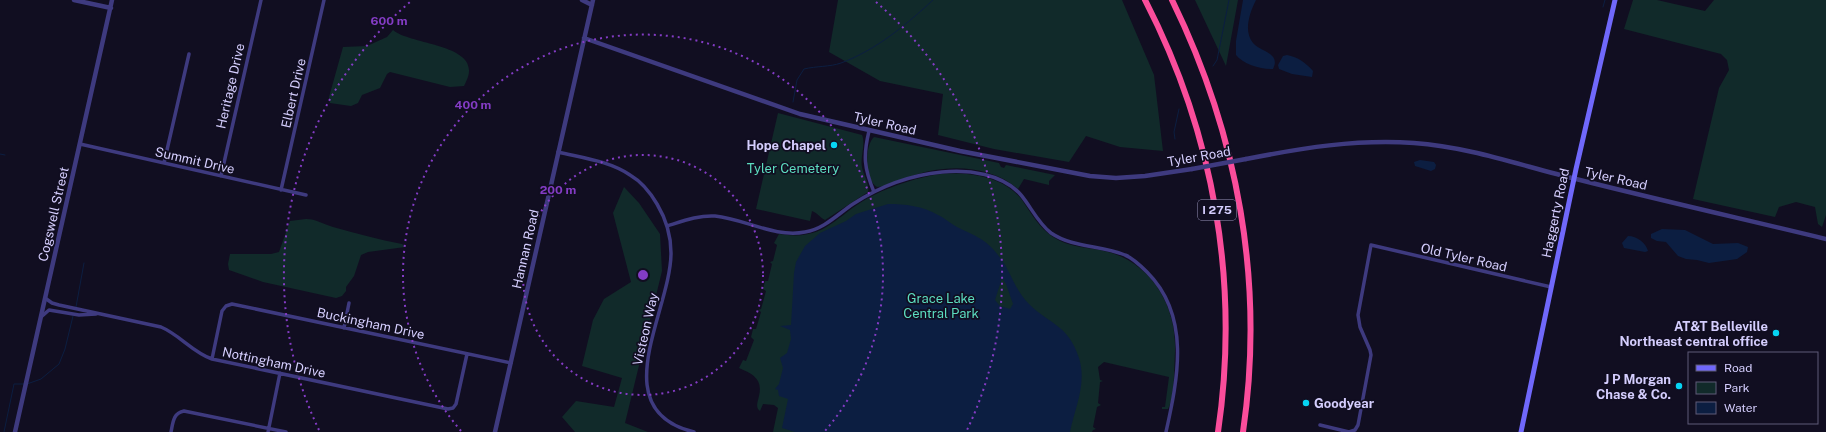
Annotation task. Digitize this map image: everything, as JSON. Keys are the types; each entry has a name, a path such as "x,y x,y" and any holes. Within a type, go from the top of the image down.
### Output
{"highway":[{"name":"I 275","path":"1145,0 1174,63 1188,100 1199,134 1216,208 1223,256 1227,316 1226,366 1218,432"},
{"name":"I 275","path":"1172,0 1198,56 1220,117 1243,218 1249,272 1251,324 1249,376 1243,432"}],"main road":[{"name":"Haggerty Road","path":"1521,432 1574,179 1615,0"}],"street":[{"path":"74,0 110,8"},
{"name":"Cogswell Street","path":"15,432 112,0"},
{"name":"Heritage Drive","path":"221,176 261,0"},
{"name":"Elbert Drive","path":"281,190 324,0"},
{"path":"582,0 592,2"},
{"name":"Hannan Road","path":"495,432 592,2"},
{"name":"Tyler Road","path":"584,38 809,117 1004,161 1090,176 1116,178 1145,176 1332,144 1362,142 1414,143 1452,147 1488,154 1574,179 1826,239"},
{"path":"164,163 189,54"},
{"path":"869,131 865,148 865,164 874,192"},
{"name":"Summit Drive","path":"80,144 306,195"},
{"name":"Visteon Way","path":"558,152 606,163 632,176 653,196 667,226 670,244 670,262 647,366 646,386 652,404 662,417 675,426 694,432"},
{"path":"667,226 698,217 716,216 783,232 804,232 823,225 874,192 894,184 937,172 962,171 987,175 1014,188 1043,225 1061,239 1127,255 1141,266 1158,284 1170,304 1176,325 1177,375 1166,432"},
{"name":"Old Tyler Road","path":"1349,432 1355,430 1358,425 1370,361 1370,350 1360,327 1358,315 1371,245 1551,287"},
{"name":"Nottingham Drive","path":"45,298 52,303 166,329 196,352 212,359 448,409 453,408 456,404 467,354"},
{"path":"344,328 349,303"},
{"name":"Buckingham Drive","path":"212,359 222,313 226,306 236,305 511,363"},
{"name":"Nottingham Drive","path":"41,318 49,310 79,315 99,314"},
{"path":"269,430 280,373"},
{"path":"171,432 174,418 179,412 187,411 269,430 286,432"},
{"path":"1320,425 1349,432"}],"green space":[{"path":"838,0 1122,0 1154,75 1163,151 1120,147 1086,136 1069,162 994,149 938,135 943,94 880,81 829,52"},
{"path":"1195,0 1238,0 1226,66"},
{"path":"1633,0 1657,0 1705,11 1714,0 1826,0 1826,215 1822,227 1818,224 1815,207 1796,202 1779,207 1775,217 1693,199 1719,88 1729,70 1727,60 1721,54 1624,29"},
{"path":"393,30 401,35 450,50 460,55 467,62 469,71 464,86 450,87 390,72 387,74 380,88 362,95 358,103 351,106 330,103 329,97 343,47 367,46 387,37"},
{"name":"Tyler Cemetery","path":"778,113 862,135 862,163 868,186 868,192 825,220 812,211 810,221 756,209"},
{"path":"874,137 999,163 1001,167 1004,168 1006,165 1055,175 1049,181 1049,185 1024,179 1018,189 1008,181 996,176 970,169 957,168 930,171 892,184 877,187 870,178 867,163 867,155 871,141"},
{"name":"Grace Lake Central Park","path":"941,174 974,175 995,181 1014,192 1022,200 1039,225 1059,241 1079,247 1101,250 1124,258 1138,266 1150,277 1167,304 1175,336 1174,382 1172,397 1168,409 1162,409 1162,407 1165,407 1169,377 1104,362 1098,367 1100,380 1103,381 1100,382 1098,403 1101,405 1097,407 1093,427 1096,429 1092,432 773,432 778,408 774,405 763,404 760,411 758,409 757,404 760,385 753,375 739,368 743,360 746,361 754,340 751,337 753,329 756,329 761,312 758,310 761,309 766,291 763,289 765,281 768,281 772,264 770,262 773,261 777,245 774,243 779,234 809,234 820,230 830,225 861,202 882,191 915,179"},
{"path":"624,187 639,203 660,234 662,271 625,423 648,432 575,432 562,417 576,401 614,407 622,378 582,366 593,320 604,299 631,282 613,213"},
{"path":"306,219 402,244 405,247 368,252 361,255 354,276 346,287 346,291 342,296 336,298 263,282 229,270 228,264 230,254 271,254 279,252 290,221"}],"water":[{"path":"1243,0 1256,0 1248,22 1248,33 1256,46 1272,56 1275,64 1273,69 1253,66 1243,61 1236,55 1236,41"},
{"path":"1287,55 1308,65 1313,71 1312,77 1292,74 1279,69 1278,65 1283,56"},
{"path":"1420,160 1434,162 1436,165 1435,169 1431,171 1415,166 1414,162"},
{"name":"Grace Lake Central Park","path":"888,204 907,205 920,208 932,212 980,238 994,250 1006,267 1024,299 1037,311 1058,326 1070,338 1075,347 1079,358 1082,377 1070,432 795,432 782,428 788,399 779,396 778,390 775,389 779,384 783,368 780,358 787,353 791,339 790,330 780,326 791,325 796,262 805,246 820,233 846,221 856,214","holes":["1002,278 1006,284 1013,304 1010,309 1000,306 995,300"]},
{"path":"1662,229 1685,230 1713,244 1738,243 1748,247 1747,252 1737,259 1709,263 1686,259 1678,256 1666,242 1657,241 1651,238 1651,234"},
{"path":"1628,236 1641,240 1648,251 1645,252 1624,248 1622,243"}],"waterway":[{"path":"793,102 797,80 804,69 837,64 854,58 890,36 933,0"},
{"path":"1213,66 1217,60 1229,0"},
{"path":"1603,7 1605,0"},
{"path":"1175,139 1174,132 1179,109"},
{"path":"0,154 5,155"},
{"path":"76,307 84,263"},
{"path":"27,384 41,379 59,364 65,349 73,316"},
{"path":"4,432 14,384 24,384"}],"place":[{"name":"Hope Chapel","path":"834,145"},
{"name":"AT&T Belleville Northeast central office","path":"1776,333"},
{"name":"J P Morgan Chase & Co.","path":"1679,386"},
{"name":"Goodyear","path":"1306,403"}]}
